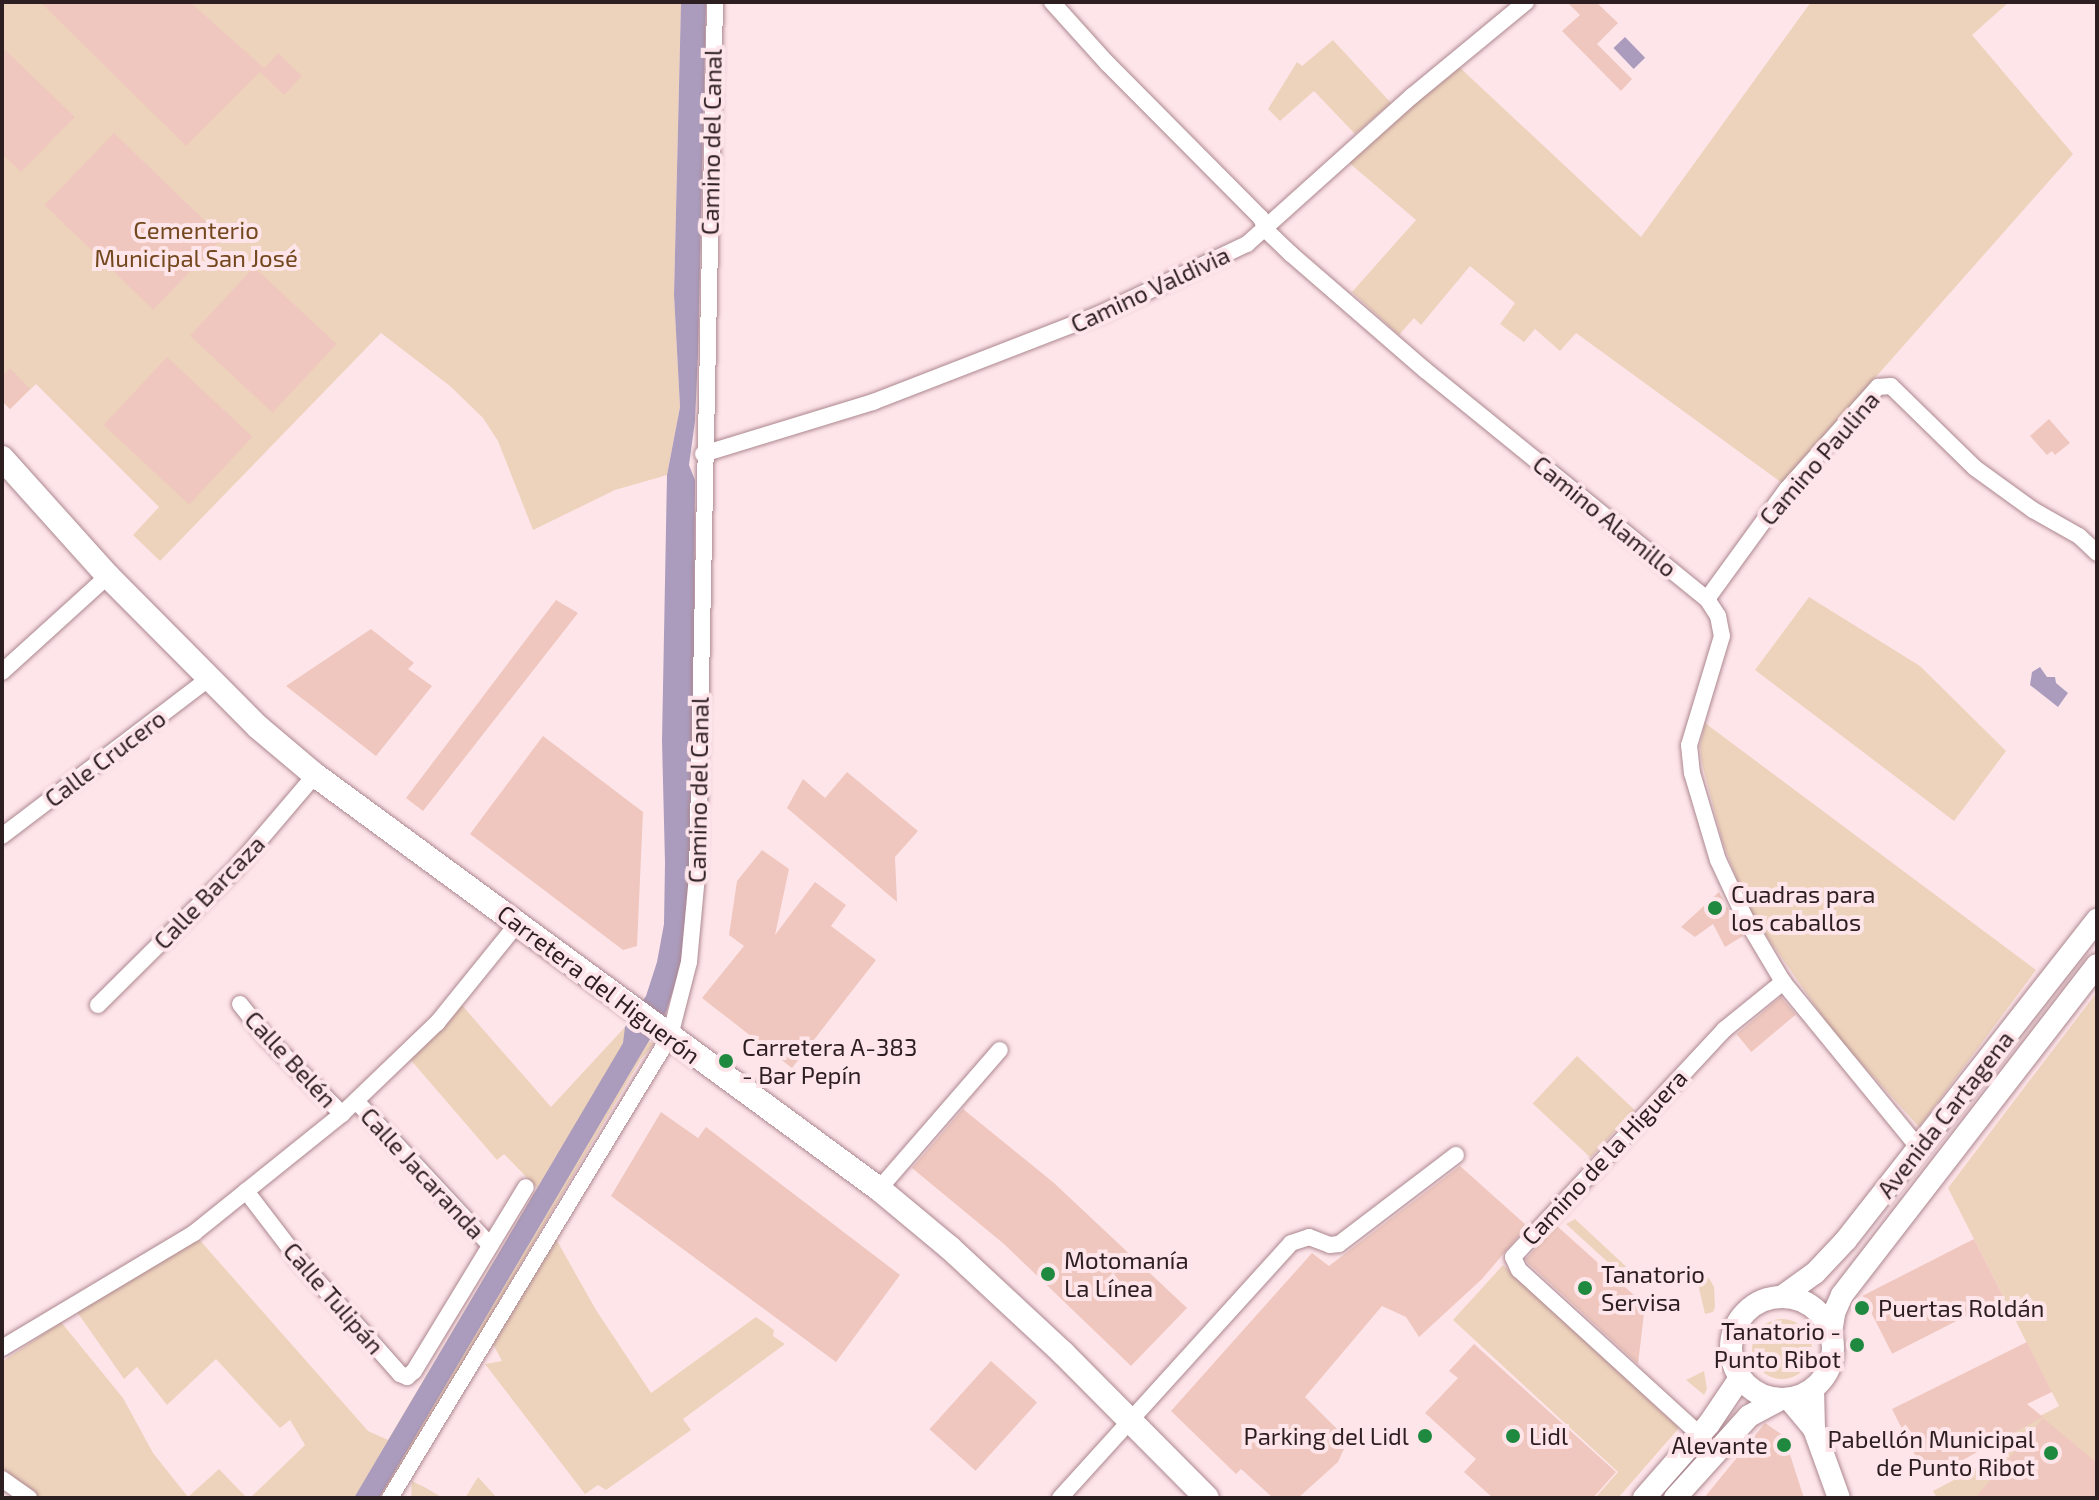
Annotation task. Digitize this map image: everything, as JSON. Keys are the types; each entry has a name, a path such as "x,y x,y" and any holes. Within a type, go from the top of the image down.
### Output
{"main road":[{"name":"Carretera del Higuerón","path":"2,458 108,576 208,679 315,775 879,1189 950,1248 1207,1498"},
{"name":"Avenida Cartagena","path":"1783,1296 1815,1273 1846,1240 2097,920"},
{"name":"Avenida Cartagena","path":"1831,1333 1834,1313 1842,1295 2097,965"},
{"path":"1675,1498 1749,1416 1784,1400 1813,1389 1831,1364 1831,1333 1813,1307 1783,1296 1752,1306 1736,1324 1730,1348 1740,1378 1750,1389 1784,1400 1814,1429"},
{"path":"1644,1498 1700,1435 1740,1378"},
{"path":"1813,1389 1814,1429 1839,1498"}],"street":[{"name":"Camino del Canal","path":"390,1498 670,1036 689,962 697,876 703,454 715,2"},
{"name":"Camino Alamillo","path":"1052,2 1107,63 1261,218 1266,230 1425,370 1707,599 1718,616 1722,636 1689,745 1692,773 1718,860 1745,918 1783,982 1919,1148"},
{"name":"Camino Valdivia","path":"703,454 873,402 1100,314 1247,244 1412,96 1526,2"},
{"name":"Camino Paulina","path":"1707,599 1787,489 1878,387 1891,386 1975,468 2079,536 2097,553"},
{"path":"2,672 108,576"},
{"name":"Calle Crucero","path":"2,836 208,679"},
{"name":"Calle Barcaza","path":"98,1005 235,869 315,775"},
{"path":"2,1348 194,1233 342,1114 437,1023 518,923"},
{"name":"Camino de la Higuera","path":"1700,1435 1515,1266 1513,1257 1725,1029 1783,982"},
{"name":"Calle Belén","path":"240,1004 267,1038 342,1114"},
{"path":"879,1189 1000,1050"},
{"name":"Calle Jacaranda","path":"356,1101 490,1245"},
{"path":"1060,1498 1291,1243 1309,1237 1330,1245 1339,1244 1456,1155"},
{"path":"490,1245 526,1187"},
{"name":"Calle Tulipán","path":"246,1191 298,1259 400,1374 411,1375 490,1245"},
{"path":"2,1479 29,1498"}],"green space":[{"name":"Cementerio Municipal San José","path":"2,2 681,2 674,295 680,407 667,475 615,490 533,530 498,441 483,418 450,386 381,333 160,561 133,535 159,507 36,384 10,409 2,401"},
{"path":"1811,2 2009,2 1972,35 2073,154 1782,483 1576,333 1560,351 1535,329 1524,342 1500,324 1515,303 1470,266 1421,325 1414,318 1399,335 1352,292 1416,220 1347,161 1456,64 1641,237"},
{"path":"1333,40 1391,103 1355,134 1314,91 1280,121 1268,109 1297,62 1302,66"},
{"path":"1809,597 1920,666 2006,751 1954,821 1755,670"},
{"path":"1705,723 2036,970 1919,1127 1834,1033 1750,912 1723,843 1702,764 1700,746"},
{"path":"2097,992 2097,1498 1937,1498 1933,1491 2013,1449 2006,1434 2059,1406 1948,1188"},
{"path":"460,1003 551,1107 625,1027 654,1044 641,1059 384,1498 250,1498 305,1445 290,1420 280,1428 216,1359 167,1405 137,1367 124,1379 77,1312 197,1237 368,1431 388,1440 537,1188 504,1154 497,1160 409,1058"},
{"path":"1577,1056 1635,1110 1590,1157 1533,1104"},
{"path":"1575,1219 1633,1273 1624,1277 1566,1224"},
{"path":"556,1239 596,1310 651,1393 756,1317 774,1330 773,1336 785,1344 683,1419 691,1430 606,1490 598,1485 585,1494 485,1364 502,1361 493,1344"},
{"path":"1503,1265 1679,1428 1618,1498 1595,1498 1618,1472 1453,1320"},
{"path":"1709,1278 1714,1287 1715,1307 1713,1312 1705,1314 1697,1280"},
{"path":"1782,1319 1803,1328 1812,1349 1803,1370 1782,1379 1761,1370 1752,1349 1761,1328"},
{"path":"61,1322 123,1398 153,1453 188,1497 219,1469 247,1498 39,1498 2,1472 2,1362"},
{"path":"1704,1371 1707,1389 1704,1395 1686,1380"},
{"path":"478,1477 497,1498 465,1498"},
{"path":"412,1481 426,1488 443,1498 411,1498"}],"shaded area":[{"path":"681,2 706,2 698,355 689,465 695,480 693,852 687,947 666,1012 379,1498 354,1498 623,1043 625,1027 646,996 657,962 664,924 662,741 667,475 680,407 674,295"},
{"path":"1625,37 1645,58 1634,69 1613,48"},
{"path":"2040,667 2047,677 2055,677 2056,683 2068,693 2058,707 2030,685 2032,672"}],"building":[{"path":"40,2 190,2 264,68 262,71 278,53 302,76 284,95 260,72 186,146"},
{"path":"1567,2 1596,2 1618,23 1597,44 1632,79 1621,91 1562,31 1580,15"},
{"path":"2,47 75,117 21,172 2,154"},
{"path":"114,133 223,238 153,310 45,205"},
{"path":"254,267 337,344 273,413 190,336"},
{"path":"167,357 253,437 189,505 104,425"},
{"path":"10,368 30,389 10,409 2,401 2,376"},
{"path":"2049,419 2070,443 2055,455 2052,451 2047,455 2030,436"},
{"path":"556,600 578,613 423,811 406,798"},
{"path":"371,629 414,663 408,669 432,686 376,756 286,686"},
{"path":"543,736 643,812 637,946 623,950 470,834"},
{"path":"847,772 918,831 895,857 897,902 787,808 803,779 825,798"},
{"path":"762,850 789,869 775,935 815,882 846,905 831,926 876,960 792,1068 702,998 744,946 729,935 737,881"},
{"name":"Cuadras para los caballos","path":"1719,892 1743,936 1725,947 1713,924 1695,937 1681,927"},
{"path":"1781,997 1796,1015 1751,1052 1737,1034"},
{"path":"963,1109 1054,1183 1187,1308 1131,1366 1004,1244 912,1168"},
{"path":"661,1112 698,1138 706,1127 900,1275 836,1362 611,1196"},
{"path":"1460,1166 1527,1226 1482,1279 1419,1337 1406,1317 1382,1306 1305,1397 1348,1440 1338,1462 1298,1498 1273,1498 1241,1469 1236,1474 1171,1411 1312,1253 1329,1266"},
{"name":"Tanatorio Servisa","path":"1557,1226 1645,1305 1638,1364 1528,1263 1526,1259"},
{"path":"1974,1239 2004,1297 1892,1354 1863,1296"},
{"path":"2027,1342 2052,1392 2027,1404 2043,1417 1927,1479 1892,1409"},
{"name":"Lidl","path":"1474,1344 1616,1472 1593,1498 1493,1498 1464,1472 1476,1459 1425,1413 1458,1378 1449,1371"},
{"path":"991,1361 1037,1402 976,1471 929,1429"},
{"name":"Pabellón Municipal de Punto Ribot","path":"2043,1418 2097,1463 2097,1498 1975,1498"},
{"path":"1765,1423 1784,1436 1804,1498 1704,1498"}],"place":[{"name":"Cuadras para los caballos","path":"1715,908"},
{"name":"Carretera A-383 - Bar Pepín","path":"726,1061"},
{"name":"Motomanía La Línea","path":"1048,1274"},
{"name":"Tanatorio Servisa","path":"1585,1288"},
{"name":"Puertas Roldán","path":"1862,1308"},
{"name":"Tanatorio - Punto Ribot","path":"1857,1345"},
{"name":"Parking del Lidl","path":"1425,1436"},
{"name":"Lidl","path":"1513,1436"},
{"name":"Alevante","path":"1784,1445"},
{"name":"Pabellón Municipal de Punto Ribot","path":"2051,1453"}]}
